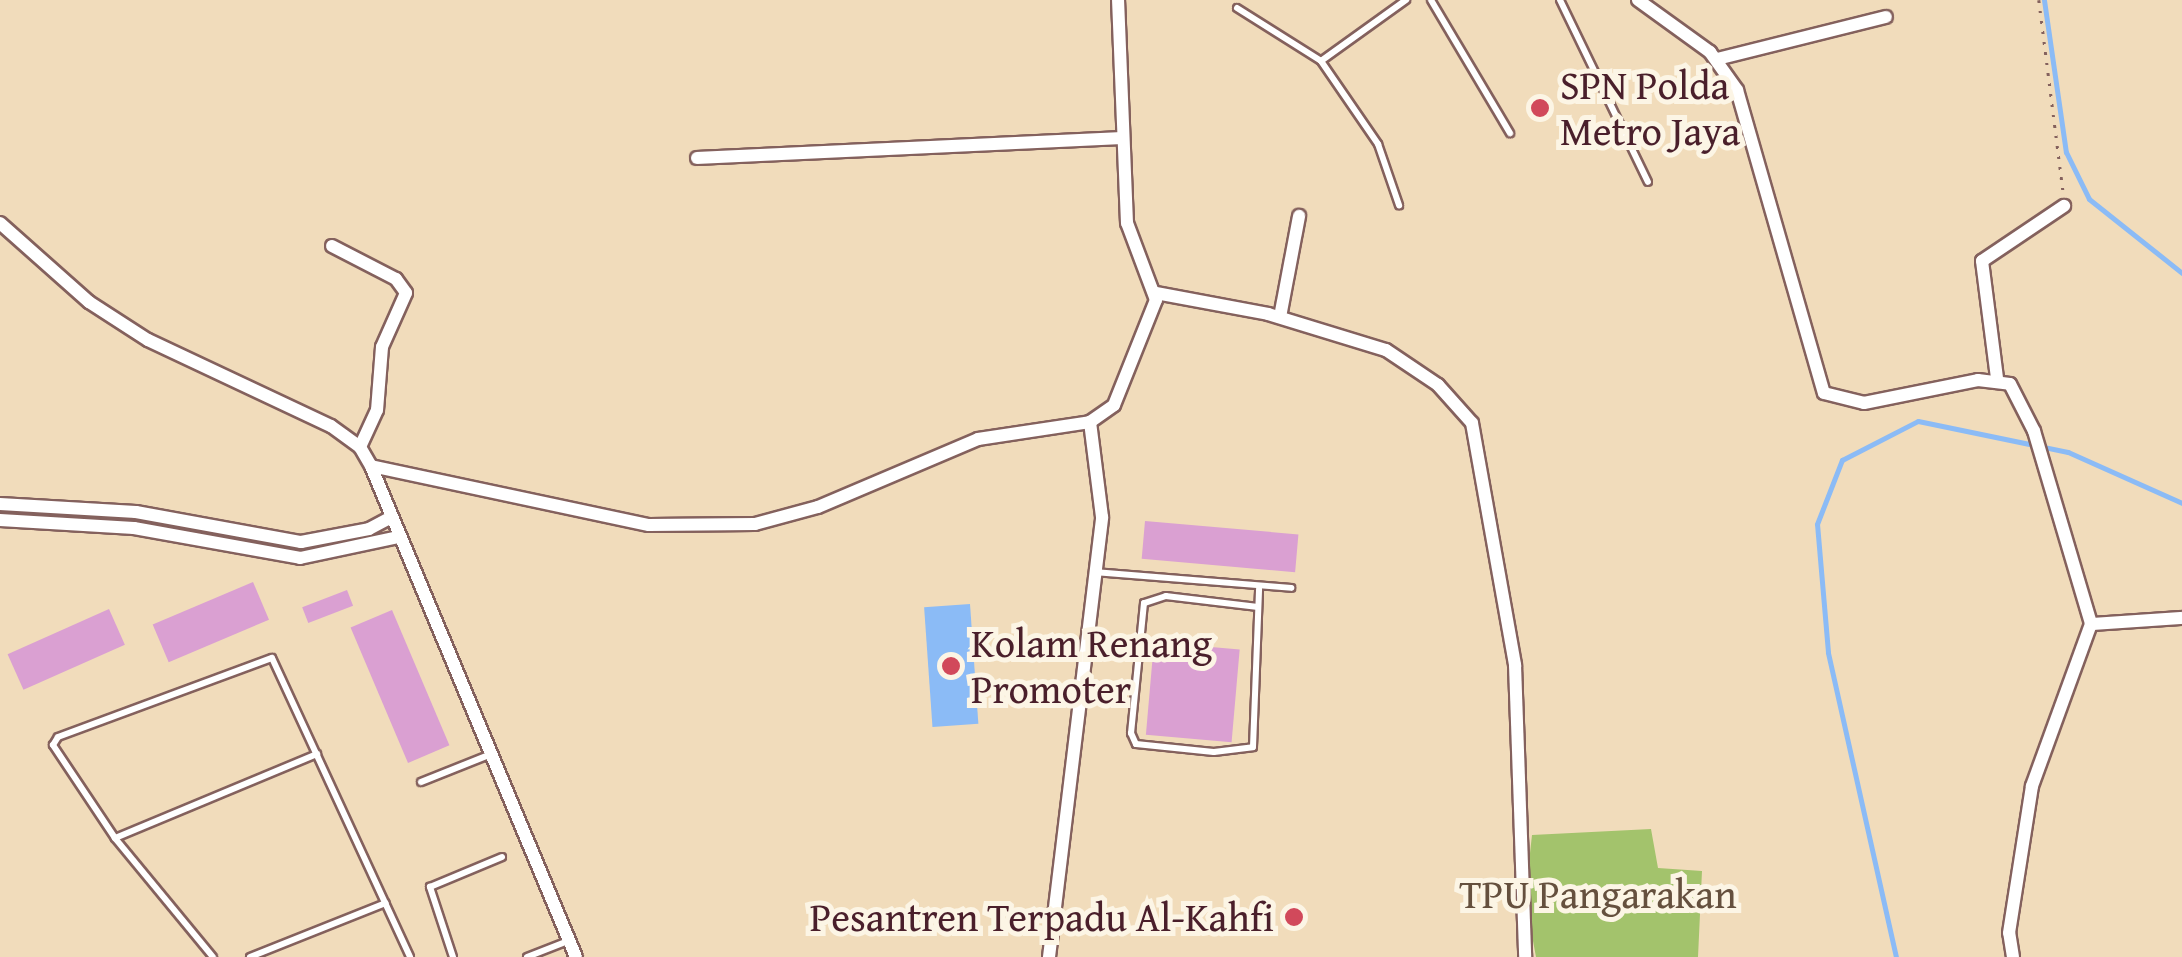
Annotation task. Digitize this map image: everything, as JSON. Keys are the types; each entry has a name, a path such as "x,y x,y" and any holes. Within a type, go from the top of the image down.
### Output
{"street":[{"path":"371,466 649,525 722,528 788,517 978,439 1090,422 1120,394 1156,293 1129,238 1118,0"},
{"path":"1638,0 1717,60 1748,122 1824,393 1864,403 1996,378 2018,394 2034,431 2091,624 2032,786 2009,932 2014,957"},
{"path":"1717,60 1886,16"},
{"path":"697,158 1122,138"},
{"path":"1996,378 1982,260 2064,206"},
{"path":"1280,316 1298,216"},
{"path":"0,223 89,302 148,340 319,420 360,447 576,957"},
{"path":"332,246 396,279 406,292 382,346 377,410 360,447"},
{"path":"1156,293 1280,316 1386,350 1438,385 1472,423 1515,665 1525,957"},
{"path":"1050,957 1102,500 1090,422"},
{"path":"0,504 161,515 301,542 368,529 390,518"},
{"path":"158,531 161,515"},
{"path":"0,520 158,531 300,558 398,536"},
{"path":"2091,624 2182,618"}],"lane":[{"path":"1321,61 1406,0"},
{"path":"1431,0 1510,132"},
{"path":"1560,0 1648,182"},
{"path":"1236,8 1321,61 1378,144 1399,205"},
{"path":"1093,572 1259,589 1291,588"},
{"path":"1258,607 1166,596 1144,602 1131,733 1136,744 1214,752 1254,747 1259,589"},
{"path":"213,957 55,756 58,737 272,658 410,957"},
{"path":"116,838 317,754"},
{"path":"421,782 490,754"},
{"path":"452,957 430,887 502,857"},
{"path":"250,957 386,902"},
{"path":"527,957 569,941"}],"path":[{"path":"2039,0 2064,206"}],"green space":[{"name":"TPU Pangarakan","path":"1651,829 1658,868 1702,871 1698,957 1536,957 1525,898 1532,835"}],"water":[{"name":"Kolam Renang Promoter","path":"970,604 978,724 932,727 924,607"}],"building":[{"path":"1145,521 1298,534 1295,572 1142,559"},
{"path":"253,582 269,620 169,662 153,625"},
{"path":"347,590 353,606 308,623 302,607"},
{"path":"109,609 125,645 23,690 8,654"},
{"path":"392,610 449,745 408,763 351,628"},
{"path":"1154,642 1240,649 1232,742 1146,735"}],"waterway":[{"path":"2044,0 2066,152 2089,199 2182,273"},
{"path":"1896,957 1828,652 1817,524 1842,460 1918,421 2068,452 2182,503"}],"place":[{"name":"SPN Polda Metro Jaya","path":"1540,108"},
{"name":"Kolam Renang Promoter","path":"951,666"},
{"name":"Pesantren Terpadu Al-Kahfi","path":"1294,917"}]}
